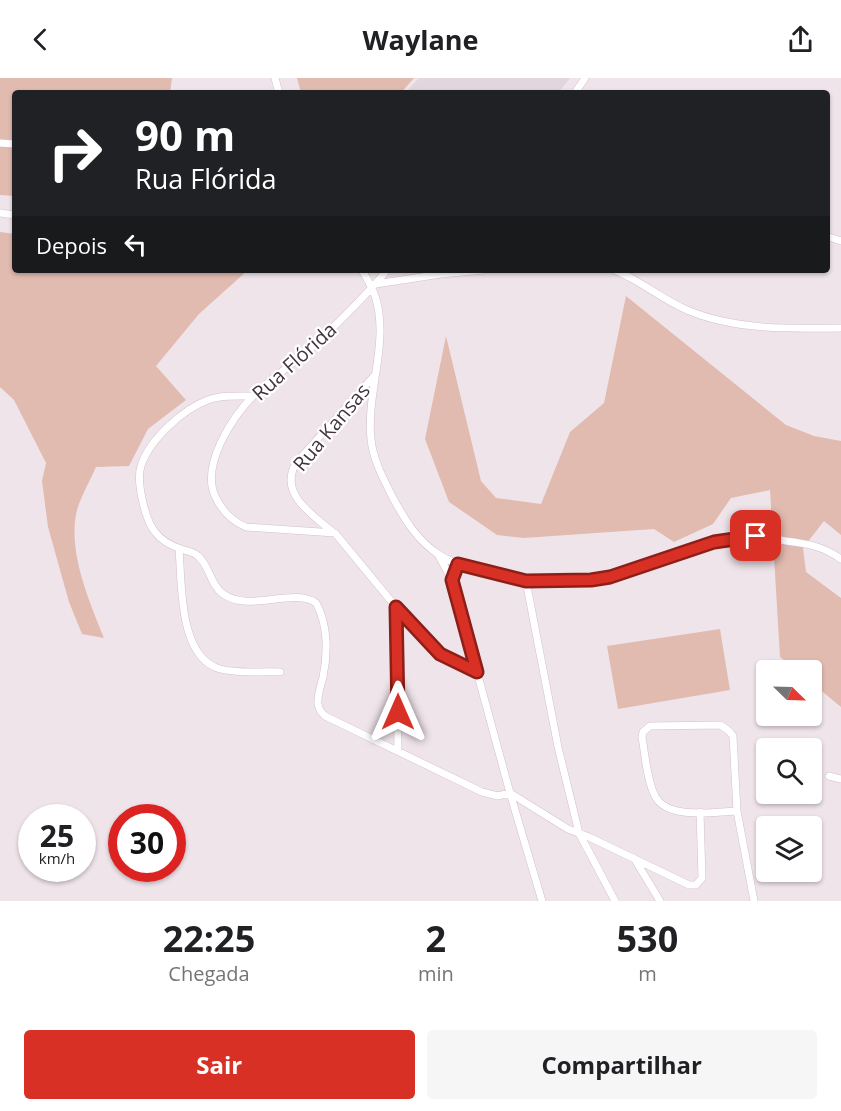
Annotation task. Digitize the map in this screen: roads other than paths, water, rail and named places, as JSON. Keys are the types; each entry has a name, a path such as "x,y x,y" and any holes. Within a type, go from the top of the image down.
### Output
{"street":[{"path":"364,273 374,286 379,330 370,426 375,459 404,518 417,537 437,554 458,564 526,581 591,580 610,577 714,542 756,536 818,546 841,559"},
{"name":"Rua Flórida","path":"335,533 246,527 237,524 220,507 213,492 211,480 214,458 232,425 253,396 314,346 385,273"},
{"path":"374,286 452,273"},
{"path":"619,273 685,309 716,320 740,324 841,328"},
{"name":"Rua Kansas","path":"335,533 297,499 291,484 292,471 296,463 375,375"},
{"path":"253,396 226,396 208,400 177,418 160,436 141,465 139,474 141,492 151,526 164,540 179,549 199,556 220,592 229,598 240,601 302,598 316,603 324,623 327,646 318,700 320,711 325,716 492,795 503,796 510,793"},
{"path":"335,533 396,607 440,654 477,672"},
{"path":"179,549 186,627 192,644 201,656 220,669 280,672"},
{"path":"437,554 452,580 542,901"},
{"path":"452,580 458,564"},
{"path":"526,581 558,747 579,833 615,901"},
{"path":"396,607 398,751"},
{"path":"737,811 682,812 660,803 656,799 644,748 643,732 650,726 720,725 727,728 733,736 737,811 754,901"},
{"path":"829,776 841,779"},
{"path":"510,793 561,826 689,885 699,883 703,872 700,812"},
{"path":"634,858 660,901"}]}
